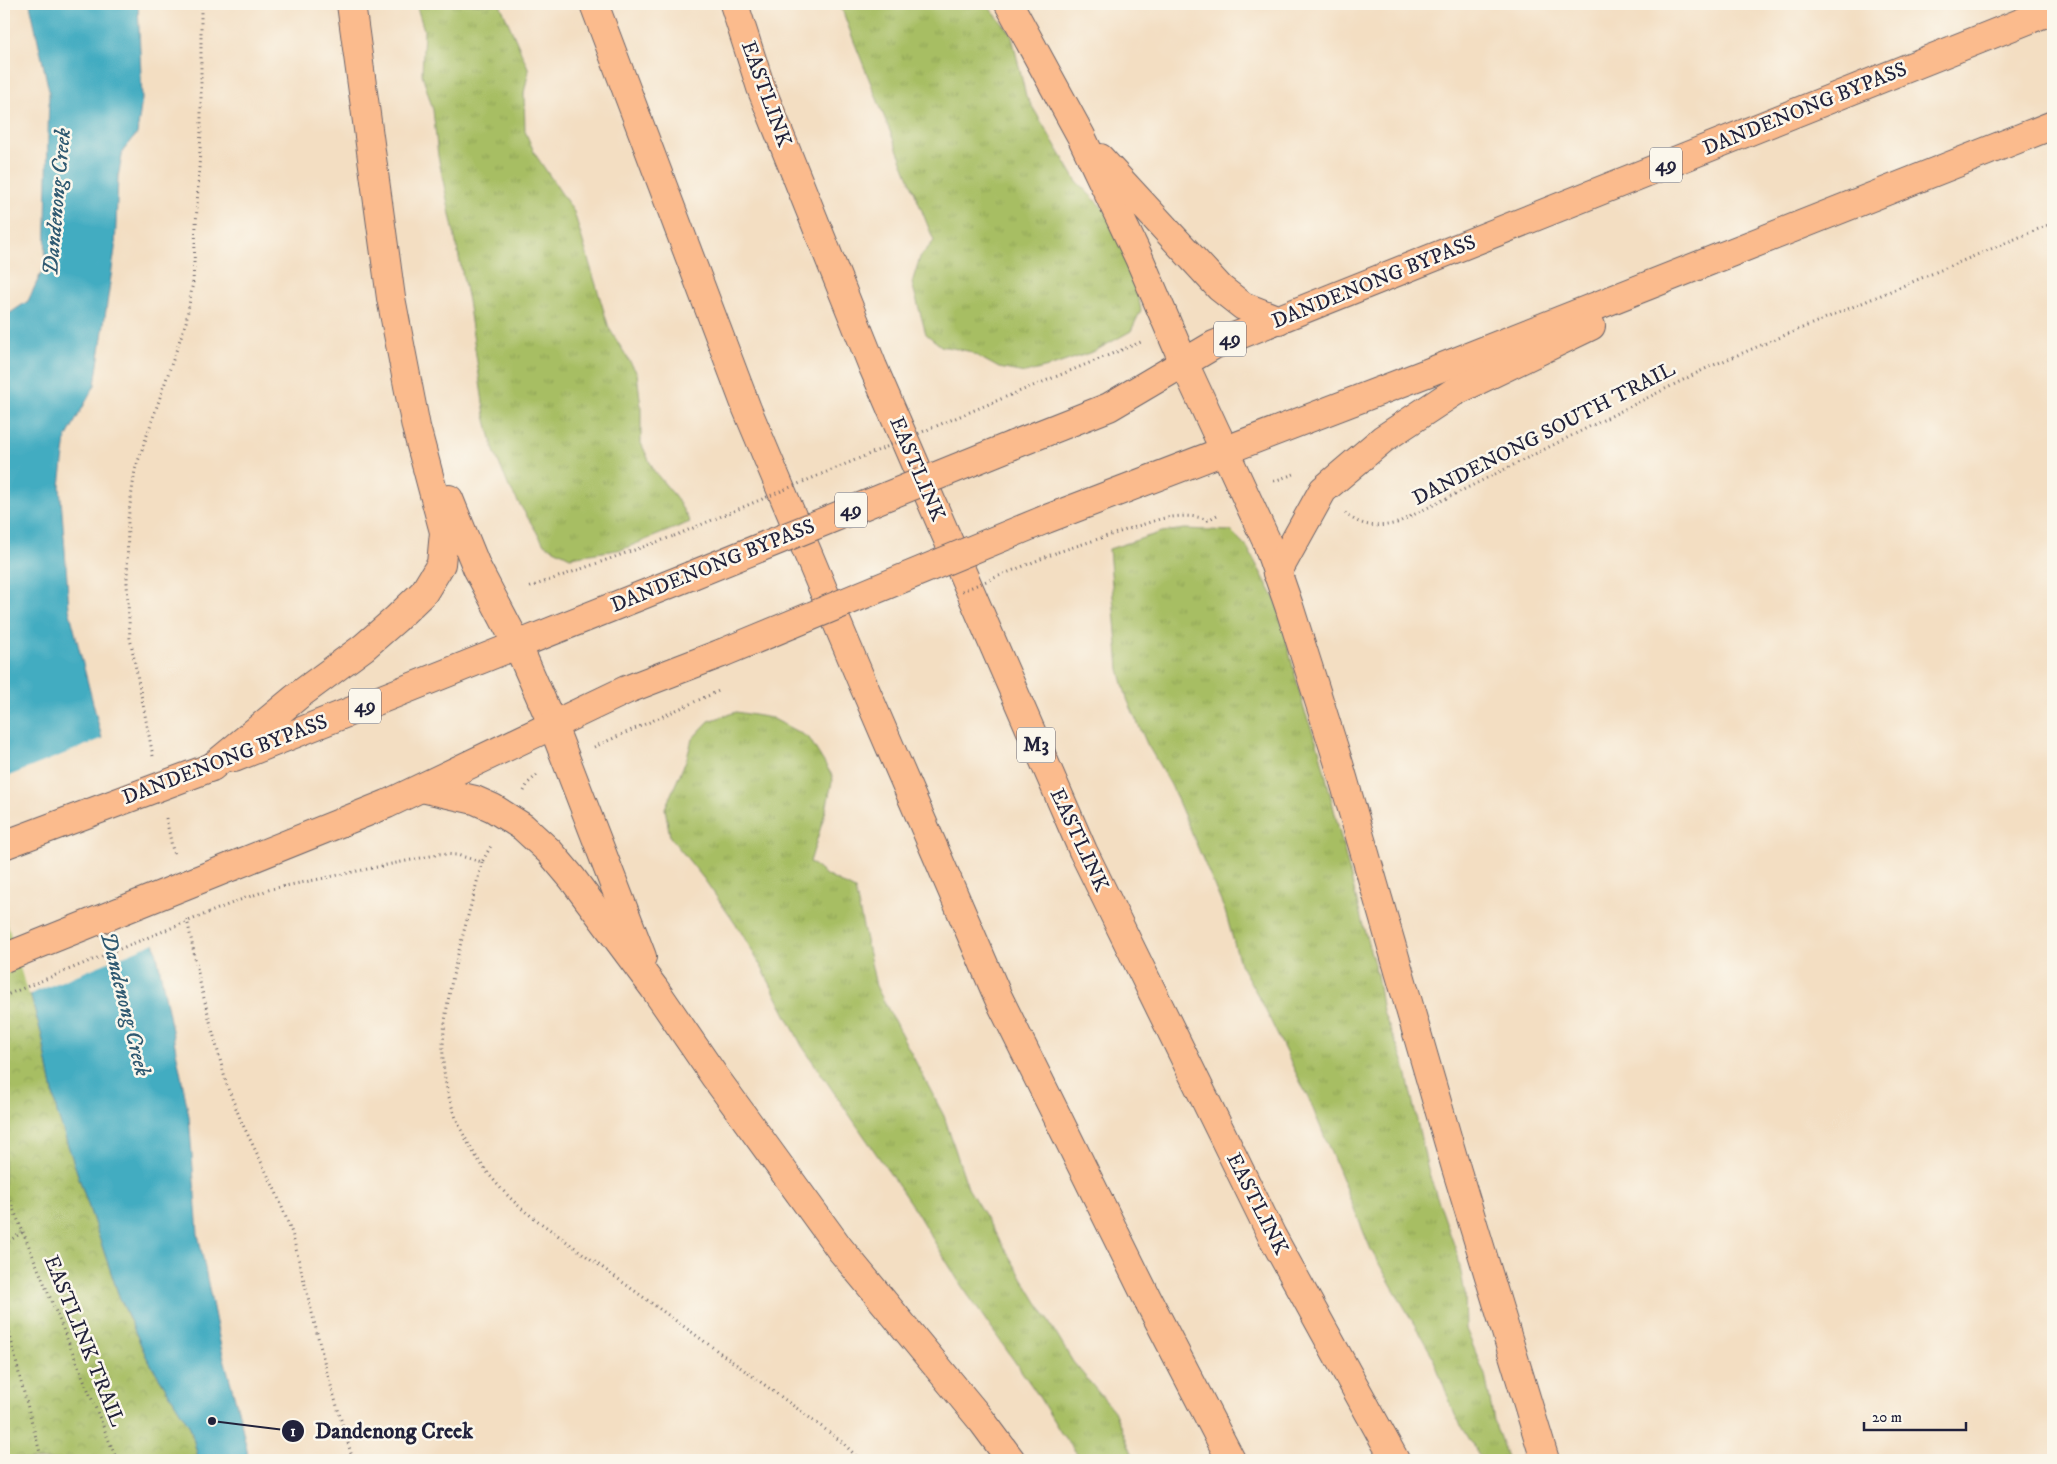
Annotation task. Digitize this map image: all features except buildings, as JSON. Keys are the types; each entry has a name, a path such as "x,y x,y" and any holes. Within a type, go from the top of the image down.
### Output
{"highway":[{"path":"212,767 298,694 364,647 396,619 424,592 441,564 444,532 416,427 390,298 351,4"},
{"path":"594,4 747,409 998,997 1147,1298 1232,1460"},
{"name":"EASTLINK","path":"734,4 761,88 873,366 1083,851 1272,1236 1395,1460"},
{"path":"1009,4 1081,136 1266,540 1339,764 1454,1159 1545,1460"},
{"name":"DANDENONG BYPASS","path":"4,845 212,767 518,646 1109,407 1214,345 2053,10"},
{"path":"4,958 422,788 626,690 722,653 1044,520 1445,366 2053,125"},
{"path":"1081,136 1220,288 1243,306 1279,320"},
{"path":"1278,573 1322,490 1383,439 1454,392 1801,225"},
{"path":"408,382 433,456 477,568 518,646 553,726 654,988"},
{"path":"422,788 475,800 508,818 535,838 572,878 654,988 715,1078 840,1249 982,1421 1011,1460"}],"path":[{"name":"DANDENONG SOUTH TRAIL","path":"1058,552 1160,519 1176,516 1198,517 1208,520 1276,480 1304,471 1352,519 1364,525 1384,527 1397,523 1710,367 2053,224"},
{"path":"530,587 674,536 1148,339"},
{"path":"482,862 454,973 446,1015 443,1046 444,1070 450,1098 460,1127 475,1156 491,1179 509,1199 802,1412 842,1442 860,1460"},
{"path":"4,996 240,900"},
{"name":"EASTLINK TRAIL","path":"4,1187 117,1460"},
{"path":"4,1244 23,1232"},
{"path":"4,1309 42,1460"}],"green space":[{"path":"416,4 500,4 529,70 524,93 525,131 535,154 574,212 609,328 637,373 641,407 641,443 654,471 675,496 690,522 623,549 570,557 544,544 509,487 494,451 485,416 468,301 438,156 433,110 422,74 424,30"},
{"path":"840,4 986,4 1011,33 1026,96 1077,182 1106,211 1134,274 1141,310 1131,331 1095,351 1025,373 999,368 968,351 941,346 926,334 912,283 920,257 934,241"},
{"path":"1185,529 1231,531 1247,547 1276,601 1304,709 1319,749 1362,922 1377,974 1383,1012 1404,1063 1429,1174 1458,1256 1465,1294 1466,1329 1485,1375 1494,1421 1508,1460 1482,1460 1455,1415 1432,1355 1371,1250 1311,1104 1261,1001 1240,964 1225,911 1171,785 1147,744 1127,699 1119,669 1109,549 1162,532"},
{"path":"736,712 772,718 809,738 833,777 826,810 810,862 826,875 855,890 876,986 944,1116 968,1188 1073,1362 1114,1411 1135,1460 1082,1460 1061,1433 1036,1392 961,1285 915,1210 802,1046 762,968 741,932 704,879 670,837 665,808 687,758 692,739 709,721"},
{"path":"4,902 42,1036 57,1113 119,1296 147,1358 190,1427 199,1460 4,1460"}],"water":[{"path":"30,4 138,4 142,99 137,134 123,151 118,177 115,249 95,385 66,438 60,486 69,609 156,950 189,1116 198,1234 221,1347 240,1417 249,1460 199,1460 190,1427 147,1358 119,1296 57,1113 42,1036 4,902 4,307 7,315 28,301 45,265 49,91"}],"pier":[{"path":"104,738 157,942 28,995 4,911 4,778"}],"place":[{"name":"Dandenong Creek","path":"212,1421"}]}
